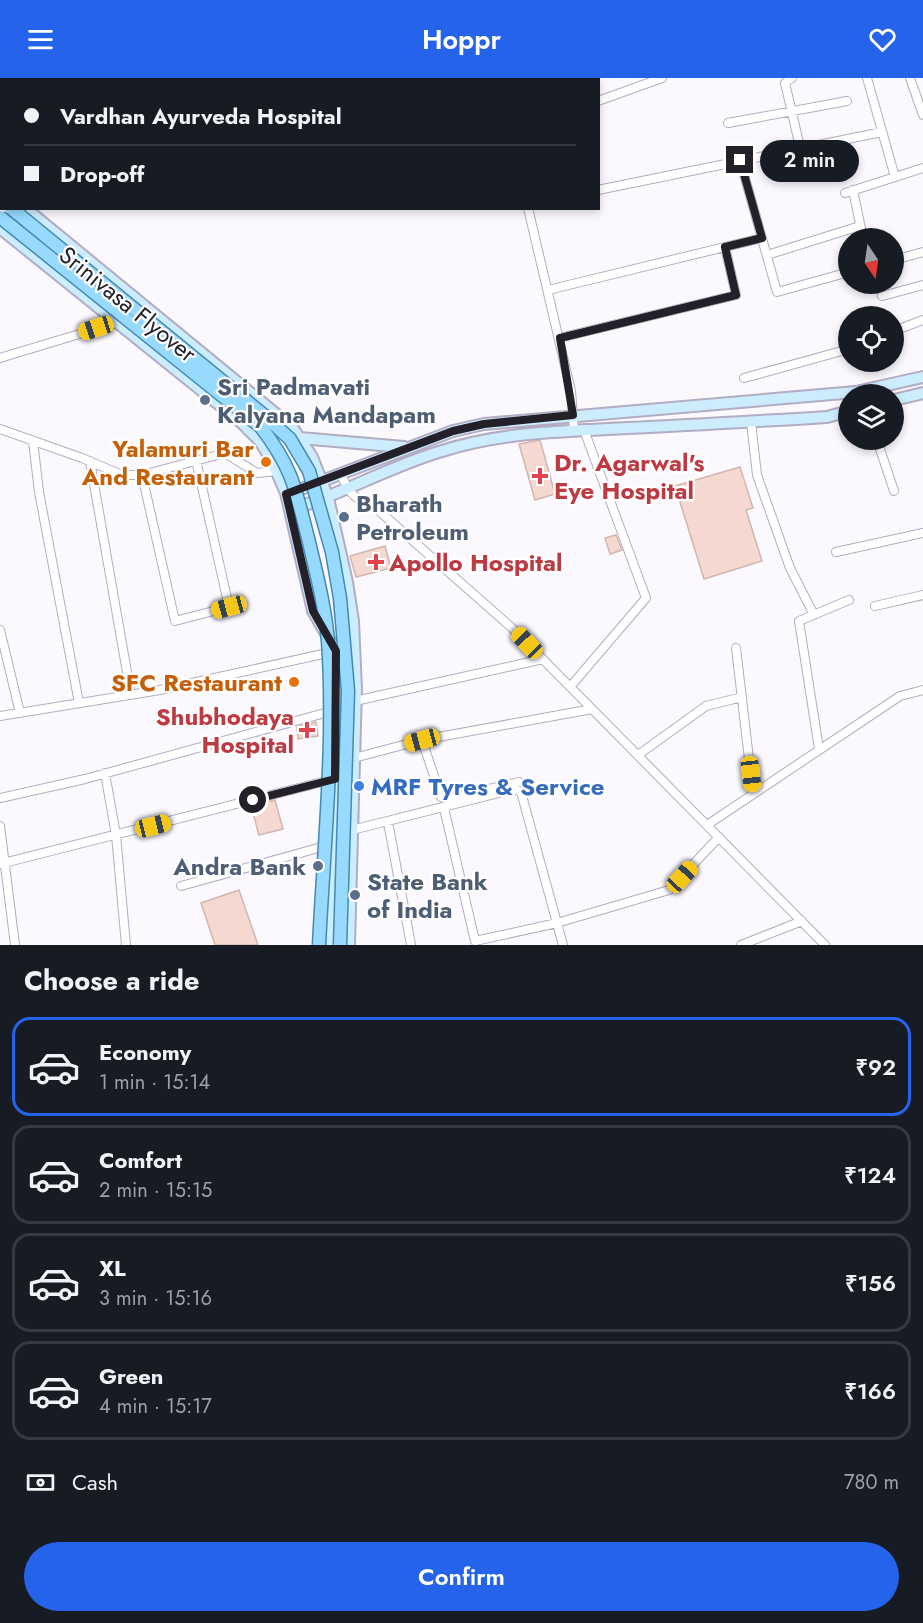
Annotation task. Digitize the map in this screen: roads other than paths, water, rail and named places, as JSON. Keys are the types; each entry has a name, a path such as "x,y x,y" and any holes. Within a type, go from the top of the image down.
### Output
{"main road":[{"name":"Srinivasa Flyover","path":"13,210 266,417 290,439 309,471 332,552 347,660 340,945"},
{"name":"Srinivasa Flyover","path":"0,217 261,427 290,470 297,489 320,586 328,639 329,714 319,945"}],"street":[{"path":"600,100 662,78"},
{"path":"792,78 785,83 800,147"},
{"path":"867,78 895,177"},
{"path":"910,78 923,115"},
{"path":"728,123 847,101"},
{"path":"600,190 882,132"},
{"path":"740,160 777,292 838,275"},
{"path":"767,255 861,226 849,192 923,168"},
{"path":"27,210 282,419 300,438 312,457 328,498 353,621 355,701 349,945"},
{"path":"528,210 560,338 573,415 646,598 570,687"},
{"path":"0,228 241,422 260,441 277,471 286,494 313,611 336,651 337,710 330,945"},
{"path":"548,290 762,238"},
{"path":"560,338 736,295 725,247"},
{"path":"904,257 923,252"},
{"path":"882,296 923,285"},
{"path":"904,327 923,320"},
{"path":"0,358 119,322"},
{"path":"744,378 838,352"},
{"path":"286,494 407,447 453,431 484,424 856,392 923,377"},
{"path":"904,398 923,393"},
{"path":"290,510 347,491 442,450 501,438 579,430 751,422 827,417 838,414"},
{"path":"751,422 757,475 790,568 814,615"},
{"path":"0,429 90,461 122,475 142,475 225,453 257,473 277,471"},
{"path":"300,438 407,447"},
{"path":"33,441 39,492 79,703"},
{"path":"880,450 894,491"},
{"path":"142,475 175,621 229,607 196,460"},
{"path":"90,461 132,695"},
{"path":"341,474 347,491 378,510 512,627 825,945"},
{"path":"836,552 923,533"},
{"path":"875,606 923,595"},
{"path":"819,749 799,621 849,600"},
{"path":"0,630 20,712"},
{"path":"736,648 753,794"},
{"path":"0,716 132,695 336,651"},
{"path":"355,701 543,659"},
{"path":"707,825 900,696 923,690"},
{"path":"638,755 706,706 742,697"},
{"path":"354,758 422,740 592,709"},
{"path":"0,798 105,773 337,710"},
{"path":"422,740 441,797 450,798 519,782"},
{"path":"105,773 116,835 126,945"},
{"path":"2,864 335,779"},
{"path":"352,830 514,789 521,792 563,945"},
{"path":"444,807 475,940 557,923 669,890 719,837"},
{"path":"388,822 411,945"},
{"path":"0,826 2,864 15,945"},
{"path":"182,886 333,844"},
{"path":"741,945 802,921"}],"place":[{"name":"Sri Padmavati Kalyana Mandapam","path":"205,400"},
{"name":"Yalamuri Bar And Restaurant","path":"266,462"},
{"name":"Dr. Agarwal's Eye Hospital","path":"540,476"},
{"name":"Bharath Petroleum","path":"344,517"},
{"name":"Apollo Hospital","path":"376,562"},
{"name":"SFC Restaurant","path":"294,682"},
{"name":"Shubhodaya Hospital","path":"307,730"},
{"name":"MRF Tyres & Service","path":"359,786"},
{"name":"Andra Bank","path":"318,866"},
{"name":"State Bank of India","path":"355,895"}]}
